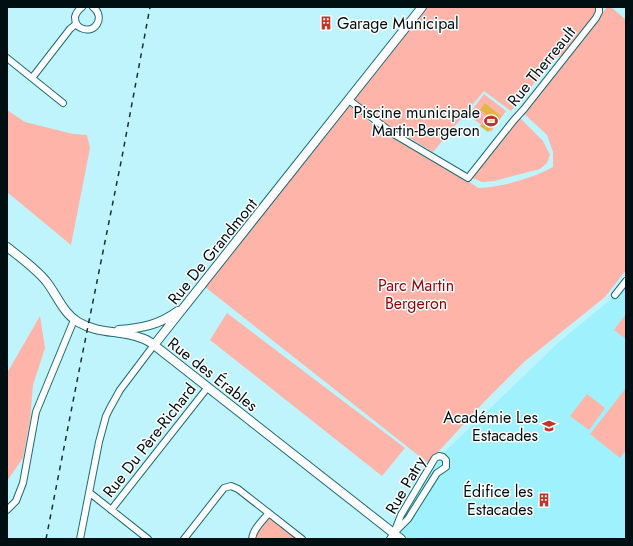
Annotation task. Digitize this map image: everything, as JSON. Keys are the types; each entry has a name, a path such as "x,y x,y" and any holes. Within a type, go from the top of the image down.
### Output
{"street":[{"path":"82,7 76,12 75,20 79,27 86,30 97,25 99,21 97,10 93,7"},
{"name":"Rue De Grandmont","path":"80,539 100,437 106,416 120,390 422,7"},
{"name":"Rue Therreault","path":"349,100 392,133 468,178 596,18 599,12 599,7"},
{"path":"32,78 70,29 76,24"},
{"path":"7,58 63,103"},
{"name":"Rue des Érables","path":"7,247 42,276 74,320 92,329 127,334 141,338 154,345 392,536 401,539"},
{"path":"615,295 626,281"},
{"path":"105,332 142,328 154,325 171,316 186,305"},
{"path":"7,510 16,501 23,483 36,412 74,320"},
{"name":"Rue Du Père-Richard","path":"112,510 208,387"},
{"name":"Rue Patry","path":"439,456 443,457 446,460 446,466 437,473 408,519 392,536 401,515 435,458 439,456"},
{"path":"184,539 224,488 229,486 238,489 302,539"},
{"path":"90,493 148,539"},
{"path":"252,539 254,531 268,513"}],"shaded area":[{"name":"Piscine municipale Martin-Bergeron","path":"485,103 501,116 488,132 480,126 488,116 480,110"},
{"name":"Académie Les Estacades","path":"626,280 626,539 406,539 394,530 438,458 559,342 610,300"}],"green space":[{"name":"Parc Martin Bergeron","path":"422,7 597,7 595,22 607,7 611,7 626,20 626,270 605,297 524,362 484,402 428,463 200,283 345,101 372,124 479,188 497,186 517,181 536,175 553,167 553,152 547,135 520,110 565,57 556,57 511,111 484,91 433,152 376,118 350,96"},
{"path":"484,94 506,111 491,132 468,115"},
{"path":"7,110 25,122 73,134 87,135 90,148 71,245 7,192"},
{"path":"515,113 543,141 550,155 547,163 540,169 494,181 482,182 468,176"},
{"path":"227,313 405,448 382,476 210,340"},
{"path":"626,314 626,339 614,330"},
{"path":"40,316 45,348 33,385 30,420 23,458 7,481 7,373"},
{"path":"626,388 626,450 620,458 590,434"},
{"path":"587,394 605,408 589,430 570,416"},
{"path":"268,513 301,539 253,539"}],"railway":[{"path":"46,539 122,157 150,7"}],"place":[{"name":"Garage Municipal","path":"326,23"},
{"name":"Piscine municipale Martin-Bergeron","path":"491,121"},
{"name":"Académie Les Estacades","path":"549,426"},
{"name":"Édifice les Estacades","path":"544,500"}]}
